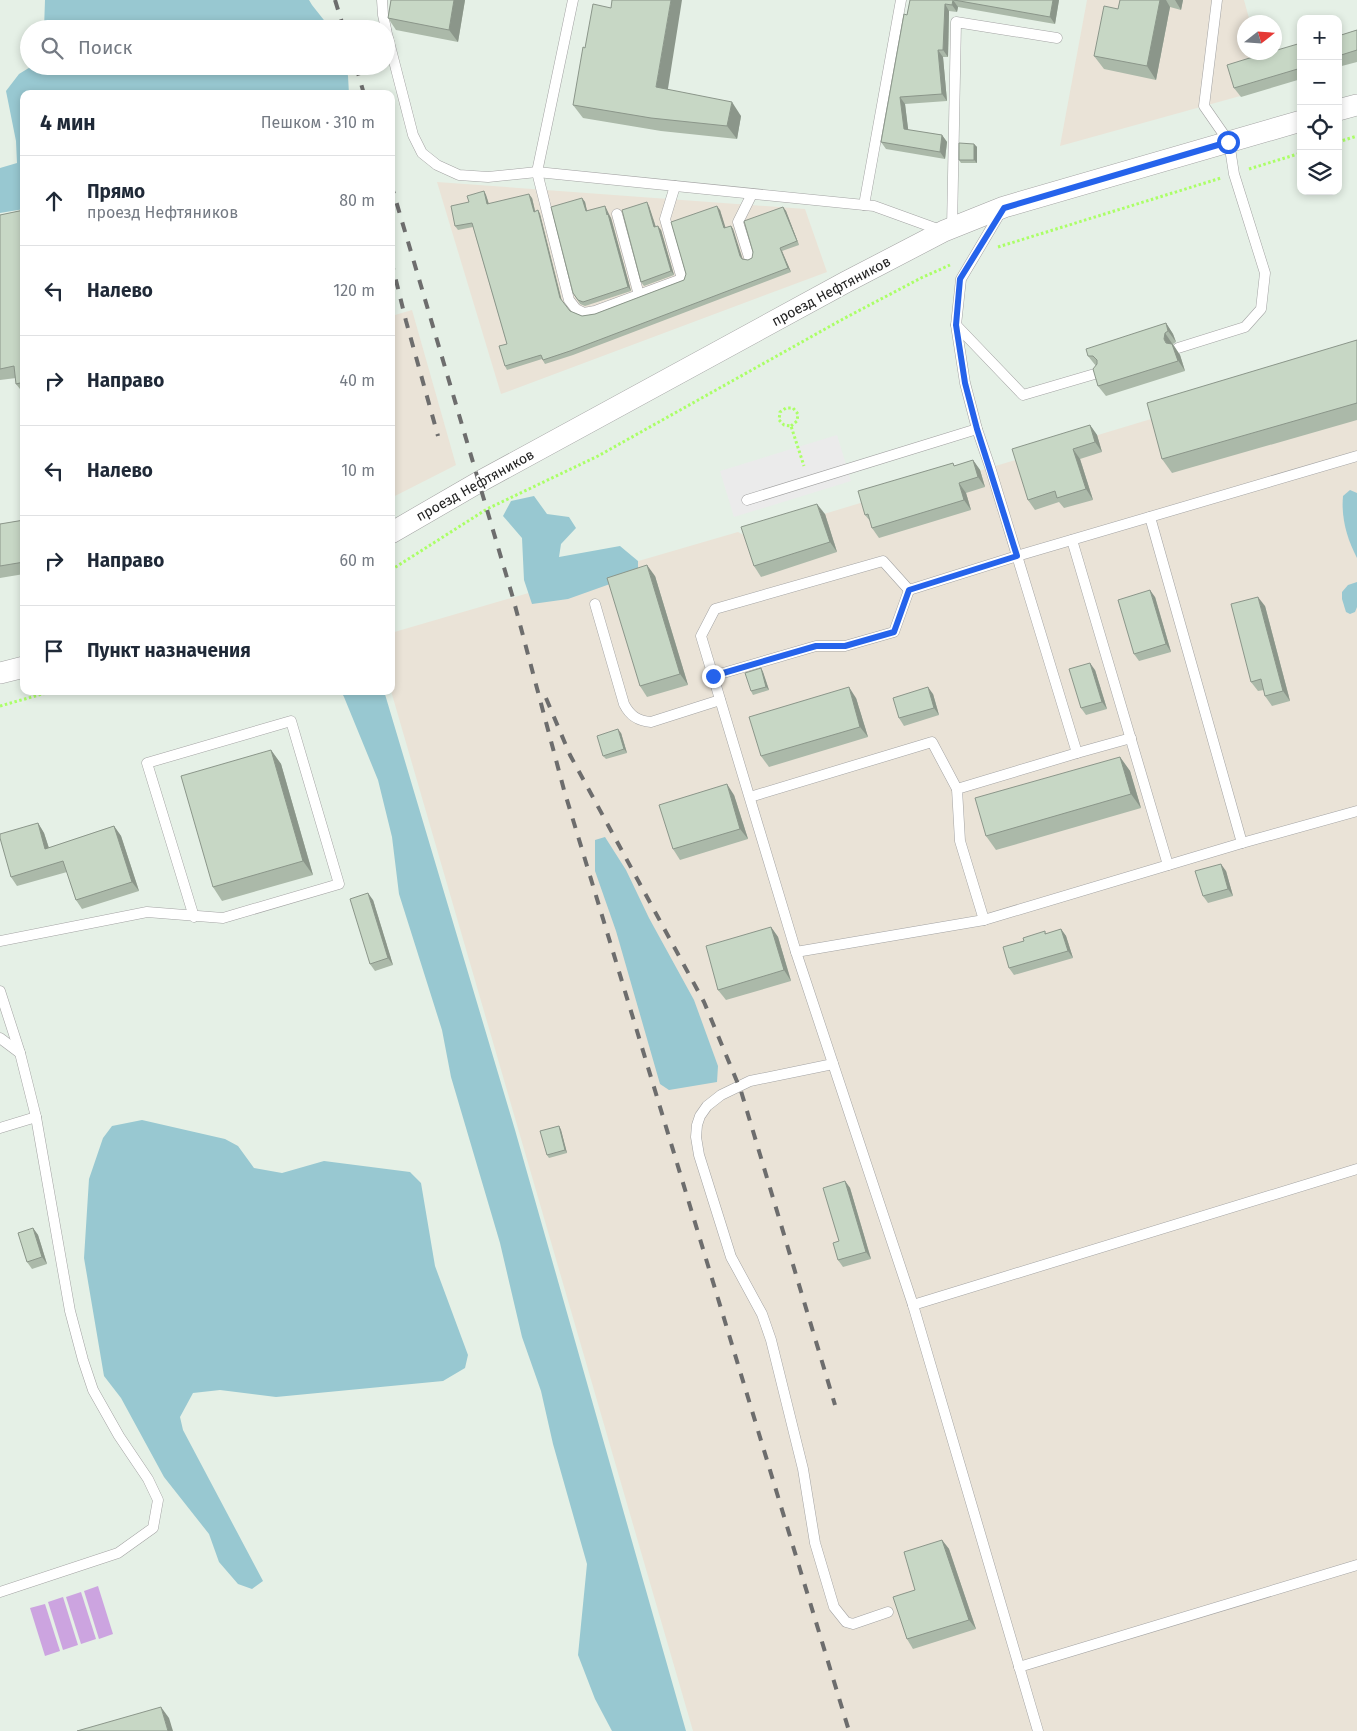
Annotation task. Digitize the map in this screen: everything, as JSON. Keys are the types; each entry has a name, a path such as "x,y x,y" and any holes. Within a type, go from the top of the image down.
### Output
{"street":[{"path":"1342,109 1357,105"},
{"name":"проезд Нефтяников","path":"395,531 487,478 846,282 948,230 1004,208 1297,122"},
{"path":"0,673 20,668"}],"lane":[{"path":"382,0 384,20"},
{"path":"573,0 537,172 570,300 576,309 584,313 595,311 682,278 665,219 675,186"},
{"path":"864,205 901,0"},
{"path":"1178,348 1245,327 1261,309 1265,273 1234,174 1228,142 1204,106 1217,0"},
{"path":"395,64 413,135 422,153 437,165 459,175 488,177 537,172 874,206 948,230 956,22 1057,38"},
{"path":"749,257 738,222 752,194"},
{"path":"1004,208 960,279 956,325 965,383 977,429 1077,753"},
{"path":"616,214 639,295"},
{"path":"956,325 1022,395 1098,373"},
{"path":"747,500 977,429"},
{"path":"909,590 1017,556 1357,456"},
{"path":"1150,517 1242,843"},
{"path":"1072,540 1168,865"},
{"path":"909,590 883,561 715,609 701,636 796,952 913,1305 1038,1731"},
{"path":"713,676 816,646 845,646 894,632 909,590"},
{"path":"595,604 624,704 627,711 635,718 642,722 651,722 720,700"},
{"path":"0,941 147,912 194,917 223,918 339,884 291,721 147,763 194,917"},
{"path":"957,789 1130,738"},
{"path":"750,797 932,742 957,789 960,841 984,920"},
{"path":"796,952 984,920 1242,843 1357,811"},
{"path":"0,991 20,1053 36,1117 70,1311 83,1360 93,1390 119,1436 148,1479 158,1500 153,1528 118,1552 0,1592"},
{"path":"0,1038 20,1053"},
{"path":"833,1064 750,1081 721,1095 707,1106 700,1116 696,1137 699,1155 731,1257 762,1314 771,1340 803,1469 815,1543 834,1607 846,1622 853,1624 888,1612"},
{"path":"0,1128 36,1117"},
{"path":"913,1305 1357,1169"},
{"path":"1019,1667 1357,1565"}],"path":[{"path":"1342,141 1357,136"},
{"path":"395,567 487,509 598,456 843,319 921,278 976,254 1297,154"},
{"path":"786,408 793,408 798,414 797,421 791,426 784,426 779,420 780,412 786,408"},
{"path":"791,426 808,481"},
{"path":"0,706 39,695"}],"shaded area":[{"path":"45,0 309,0 324,20 44,20"},
{"path":"1087,0 1244,0 1248,15 1237,15 1237,60 1261,60 1269,88 1060,146"},
{"path":"19,74 348,75 349,90 20,90 20,210 0,213 0,168 17,163 16,141 6,91"},
{"path":"437,182 805,209 827,272 501,394"},
{"path":"412,310 456,465 395,496 395,315"},
{"path":"1357,357 1357,1731 693,1731 392,695 395,695 395,632 738,532 748,537 867,501 962,476"},
{"path":"837,435 851,481 734,517 720,471"},
{"path":"1350,490 1357,493 1357,558 1350,543 1343,512 1343,496"},
{"path":"534,496 547,514 569,517 576,528 561,544 559,557 620,546 638,561 638,574 568,599 532,604 524,580 522,538 503,516 511,501"},
{"path":"1357,582 1357,607 1355,612 1350,614 1346,612 1342,592 1348,585"},
{"path":"343,695 385,695 515,1130 686,1731 612,1731 595,1699 578,1655 587,1564 553,1444 541,1391 522,1337 500,1243 451,1077 442,1030 399,894 392,837 378,780"},
{"path":"605,837 626,870 649,918 694,1000 718,1066 717,1082 669,1090 660,1084 616,931 595,871 595,840"},
{"path":"142,1120 225,1139 238,1146 254,1168 282,1173 324,1161 410,1172 421,1183 435,1266 468,1355 465,1368 443,1381 276,1397 220,1390 193,1393 180,1417 183,1430 263,1581 252,1589 238,1584 219,1562 209,1534 164,1477 121,1398 104,1376 84,1258 89,1179 103,1138 112,1126"},
{"path":"98,1586 113,1634 99,1639 84,1591"},
{"path":"81,1592 96,1639 81,1644 66,1597"},
{"path":"63,1597 78,1645 63,1650 48,1602"},
{"path":"45,1604 60,1651 45,1656 30,1608"}],"building":[{"path":"391,0 454,0 449,30 388,18"},
{"path":"612,0 671,0 656,87 732,102 727,126 651,118 573,105 593,4 611,8"},
{"path":"910,0 953,0 952,5 945,4 943,50 938,50 942,94 900,97 904,129 942,135 940,152 881,142 904,14 907,15"},
{"path":"954,0 1053,0 1050,17"},
{"path":"1120,0 1160,0 1147,66 1094,56 1104,6 1118,9"},
{"path":"1357,30 1357,50 1342,55 1342,35"},
{"path":"1297,44 1297,69 1234,88 1227,65 1243,60 1282,60 1282,49"},
{"path":"959,143 974,144 974,160 959,160"},
{"path":"484,191 487,204 529,194 534,212 538,210 560,298 570,311 582,316 595,314 684,280 686,274 671,222 717,206 724,228 731,226 740,256 742,259 748,260 752,258 753,252 744,221 783,207 797,241 780,248 788,268 570,351 543,360 541,355 505,366 499,346 507,344 472,223 455,226 451,206 469,202 467,196"},
{"path":"582,198 586,211 605,206 628,287 583,302 578,300 573,293 551,207"},
{"path":"647,202 654,227 658,226 671,271 641,282 622,210"},
{"path":"20,211 20,383 16,384 14,366 0,369 0,215"},
{"path":"1166,323 1168,331 1165,333 1164,339 1166,343 1172,344 1178,361 1098,386 1093,369 1097,364 1097,360 1093,356 1088,356 1086,349"},
{"path":"1357,340 1357,403 1162,459 1147,403"},
{"path":"1090,425 1095,442 1073,449 1086,489 1057,498 1055,491 1028,500 1012,449"},
{"path":"973,460 978,477 959,483 964,500 872,528 868,514 865,515 858,491 953,463 954,466"},
{"path":"817,504 830,542 754,566 741,527"},
{"path":"20,521 20,563 0,566 0,524"},
{"path":"647,565 680,674 640,686 607,578"},
{"path":"1150,590 1166,644 1134,654 1118,600"},
{"path":"1258,597 1283,691 1265,696 1261,679 1251,682 1231,604"},
{"path":"1090,663 1102,702 1081,708 1069,669"},
{"path":"761,668 766,687 751,691 745,673"},
{"path":"849,687 860,727 761,756 749,717"},
{"path":"928,687 934,708 899,718 893,698"},
{"path":"618,729 624,749 603,756 597,736"},
{"path":"271,750 303,861 213,887 181,776"},
{"path":"1120,757 1131,794 986,836 975,798"},
{"path":"727,784 740,829 673,849 659,805"},
{"path":"38,823 45,849 114,826 132,882 76,900 63,861 11,877 0,834"},
{"path":"1221,864 1228,889 1203,896 1195,871"},
{"path":"368,893 388,958 370,964 350,899"},
{"path":"771,927 784,970 718,990 706,946"},
{"path":"1061,929 1068,951 1009,968 1003,947 1024,941 1023,938 1045,931 1045,934"},
{"path":"559,1126 565,1150 547,1155 540,1131"},
{"path":"845,1181 866,1252 838,1260 833,1243 839,1241 823,1188"},
{"path":"33,1228 42,1257 27,1262 18,1233"},
{"path":"942,1540 969,1620 907,1639 893,1597 915,1590 904,1552"},
{"path":"161,1707 168,1731 77,1731"}],"railway":[{"path":"335,0 341,20"},
{"path":"359,75 363,90"},
{"path":"395,198 513,598 564,790 849,1731"},
{"path":"395,276 438,436"},
{"path":"546,698 570,755 704,1002 741,1091 835,1405"}],"route":[{"path":"713,676 816,646 845,646 894,632 909,590 1017,556 977,429 965,383 956,325 960,279 1004,208 1228,142"}]}
